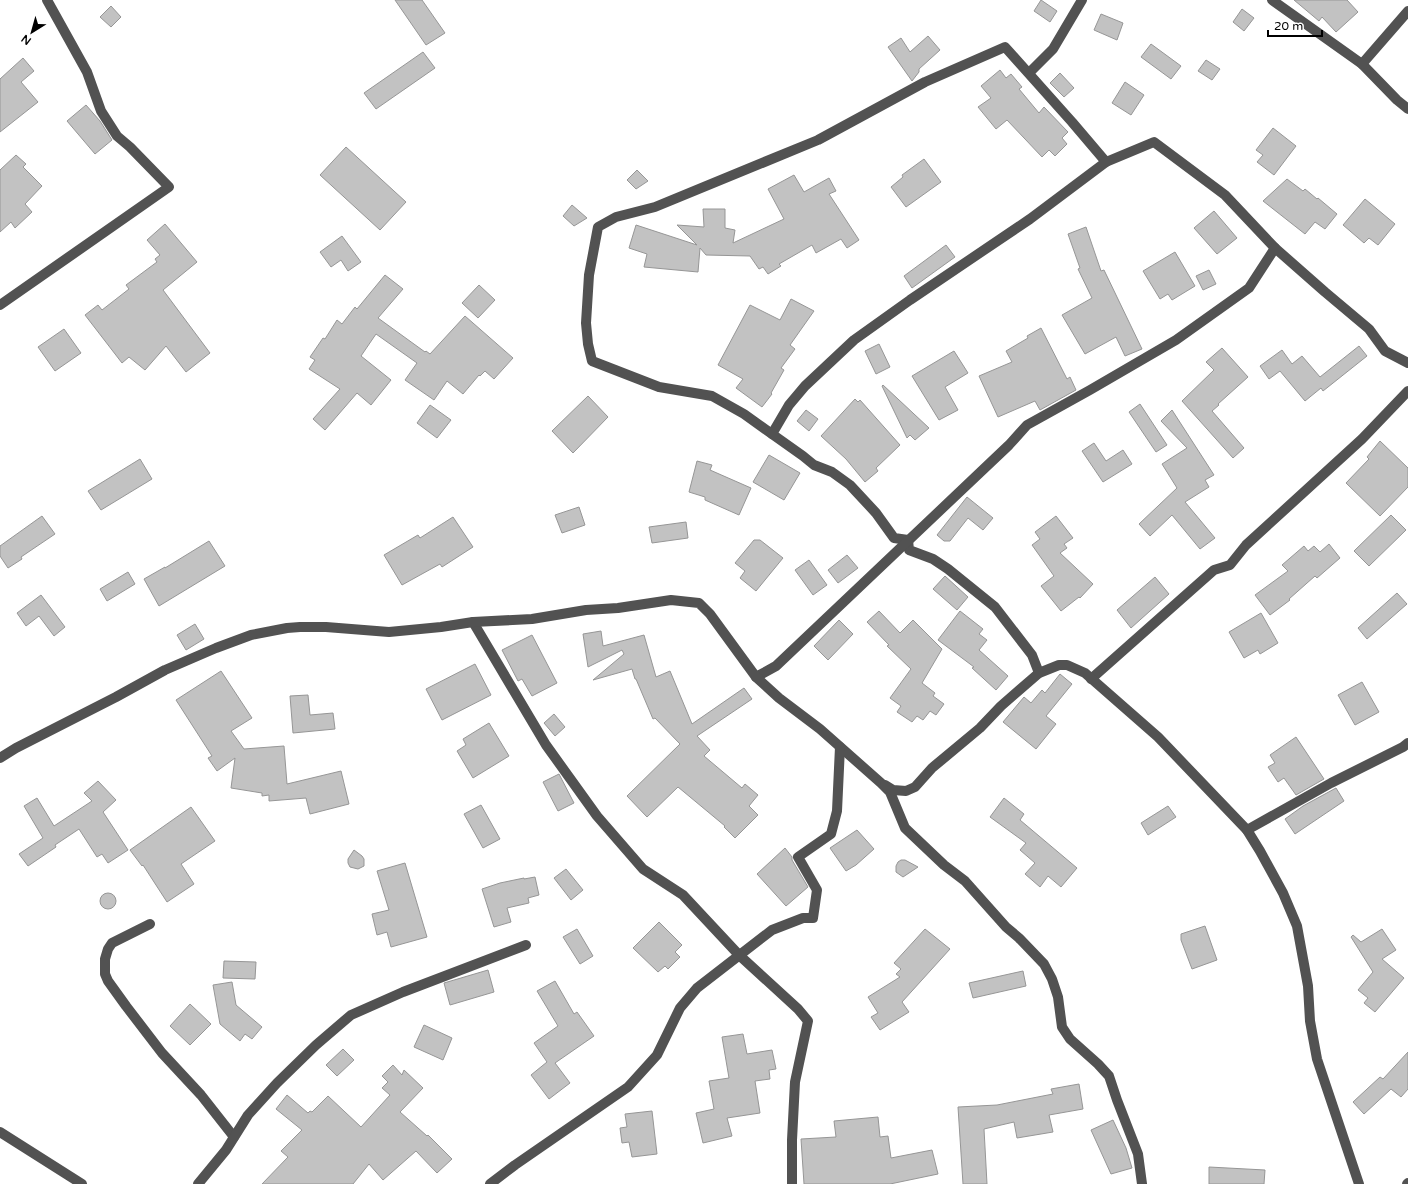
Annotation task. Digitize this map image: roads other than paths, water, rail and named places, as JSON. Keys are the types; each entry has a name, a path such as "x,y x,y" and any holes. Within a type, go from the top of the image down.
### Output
{"street":[{"path":"0,305 169,187 130,147 117,136 101,111 87,72 47,0"},
{"path":"1028,74 1053,49 1082,0"},
{"path":"1272,0 1362,64 1397,100 1408,109"},
{"path":"1362,64 1408,11"},
{"path":"908,540 894,538 876,513 850,485 832,472 814,465 744,414 712,396 659,387 592,361 588,344 586,323 589,275 598,227 616,217 655,206 818,140 925,82 1005,47 1106,162"},
{"path":"772,434 788,405 854,340 910,300 1030,219 1106,162 1154,142 1225,195 1275,248 1369,329 1385,351 1408,363"},
{"path":"756,677 776,666 1009,445 1027,425 1176,340 1249,288 1275,248"},
{"path":"1091,679 1214,570 1230,565 1246,545 1362,439 1408,391"},
{"path":"908,540 909,550 933,559 948,569 995,607 1032,655 1039,674"},
{"path":"0,758 16,748 165,670 216,648 252,635 300,627 345,628 389,632 473,622 532,619 586,610 618,608 671,600 699,603 710,614 756,677 881,783 890,792 905,828 944,865 965,881 1006,927 1044,964 1052,979 1058,997 1062,1027 1070,1039 1109,1076 1138,1154 1142,1184"},
{"path":"473,622 546,745 597,816 644,869 684,895 738,955 798,1009 808,1021 795,1082 792,1140 792,1184"},
{"path":"881,783 893,790 906,791 915,786 932,768 970,738 1001,706 1039,674 1059,665 1067,665 1084,673 1158,738 1247,830 1283,892 1297,926 1308,986 1310,1021 1317,1059 1359,1184"},
{"path":"1247,830 1331,783 1403,747 1408,742"},
{"path":"491,1184 515,1165 628,1087 657,1055 680,1008 696,988 772,930 804,918 813,918 817,890 798,857 831,834 837,811 840,747"},
{"path":"150,924 112,943 108,949 105,959 105,974 108,981 126,1006 162,1053 201,1095 234,1137"},
{"path":"198,1184 226,1150 248,1115 276,1083 316,1045 351,1016 403,992 526,945"},
{"path":"0,1132 82,1184"}]}
